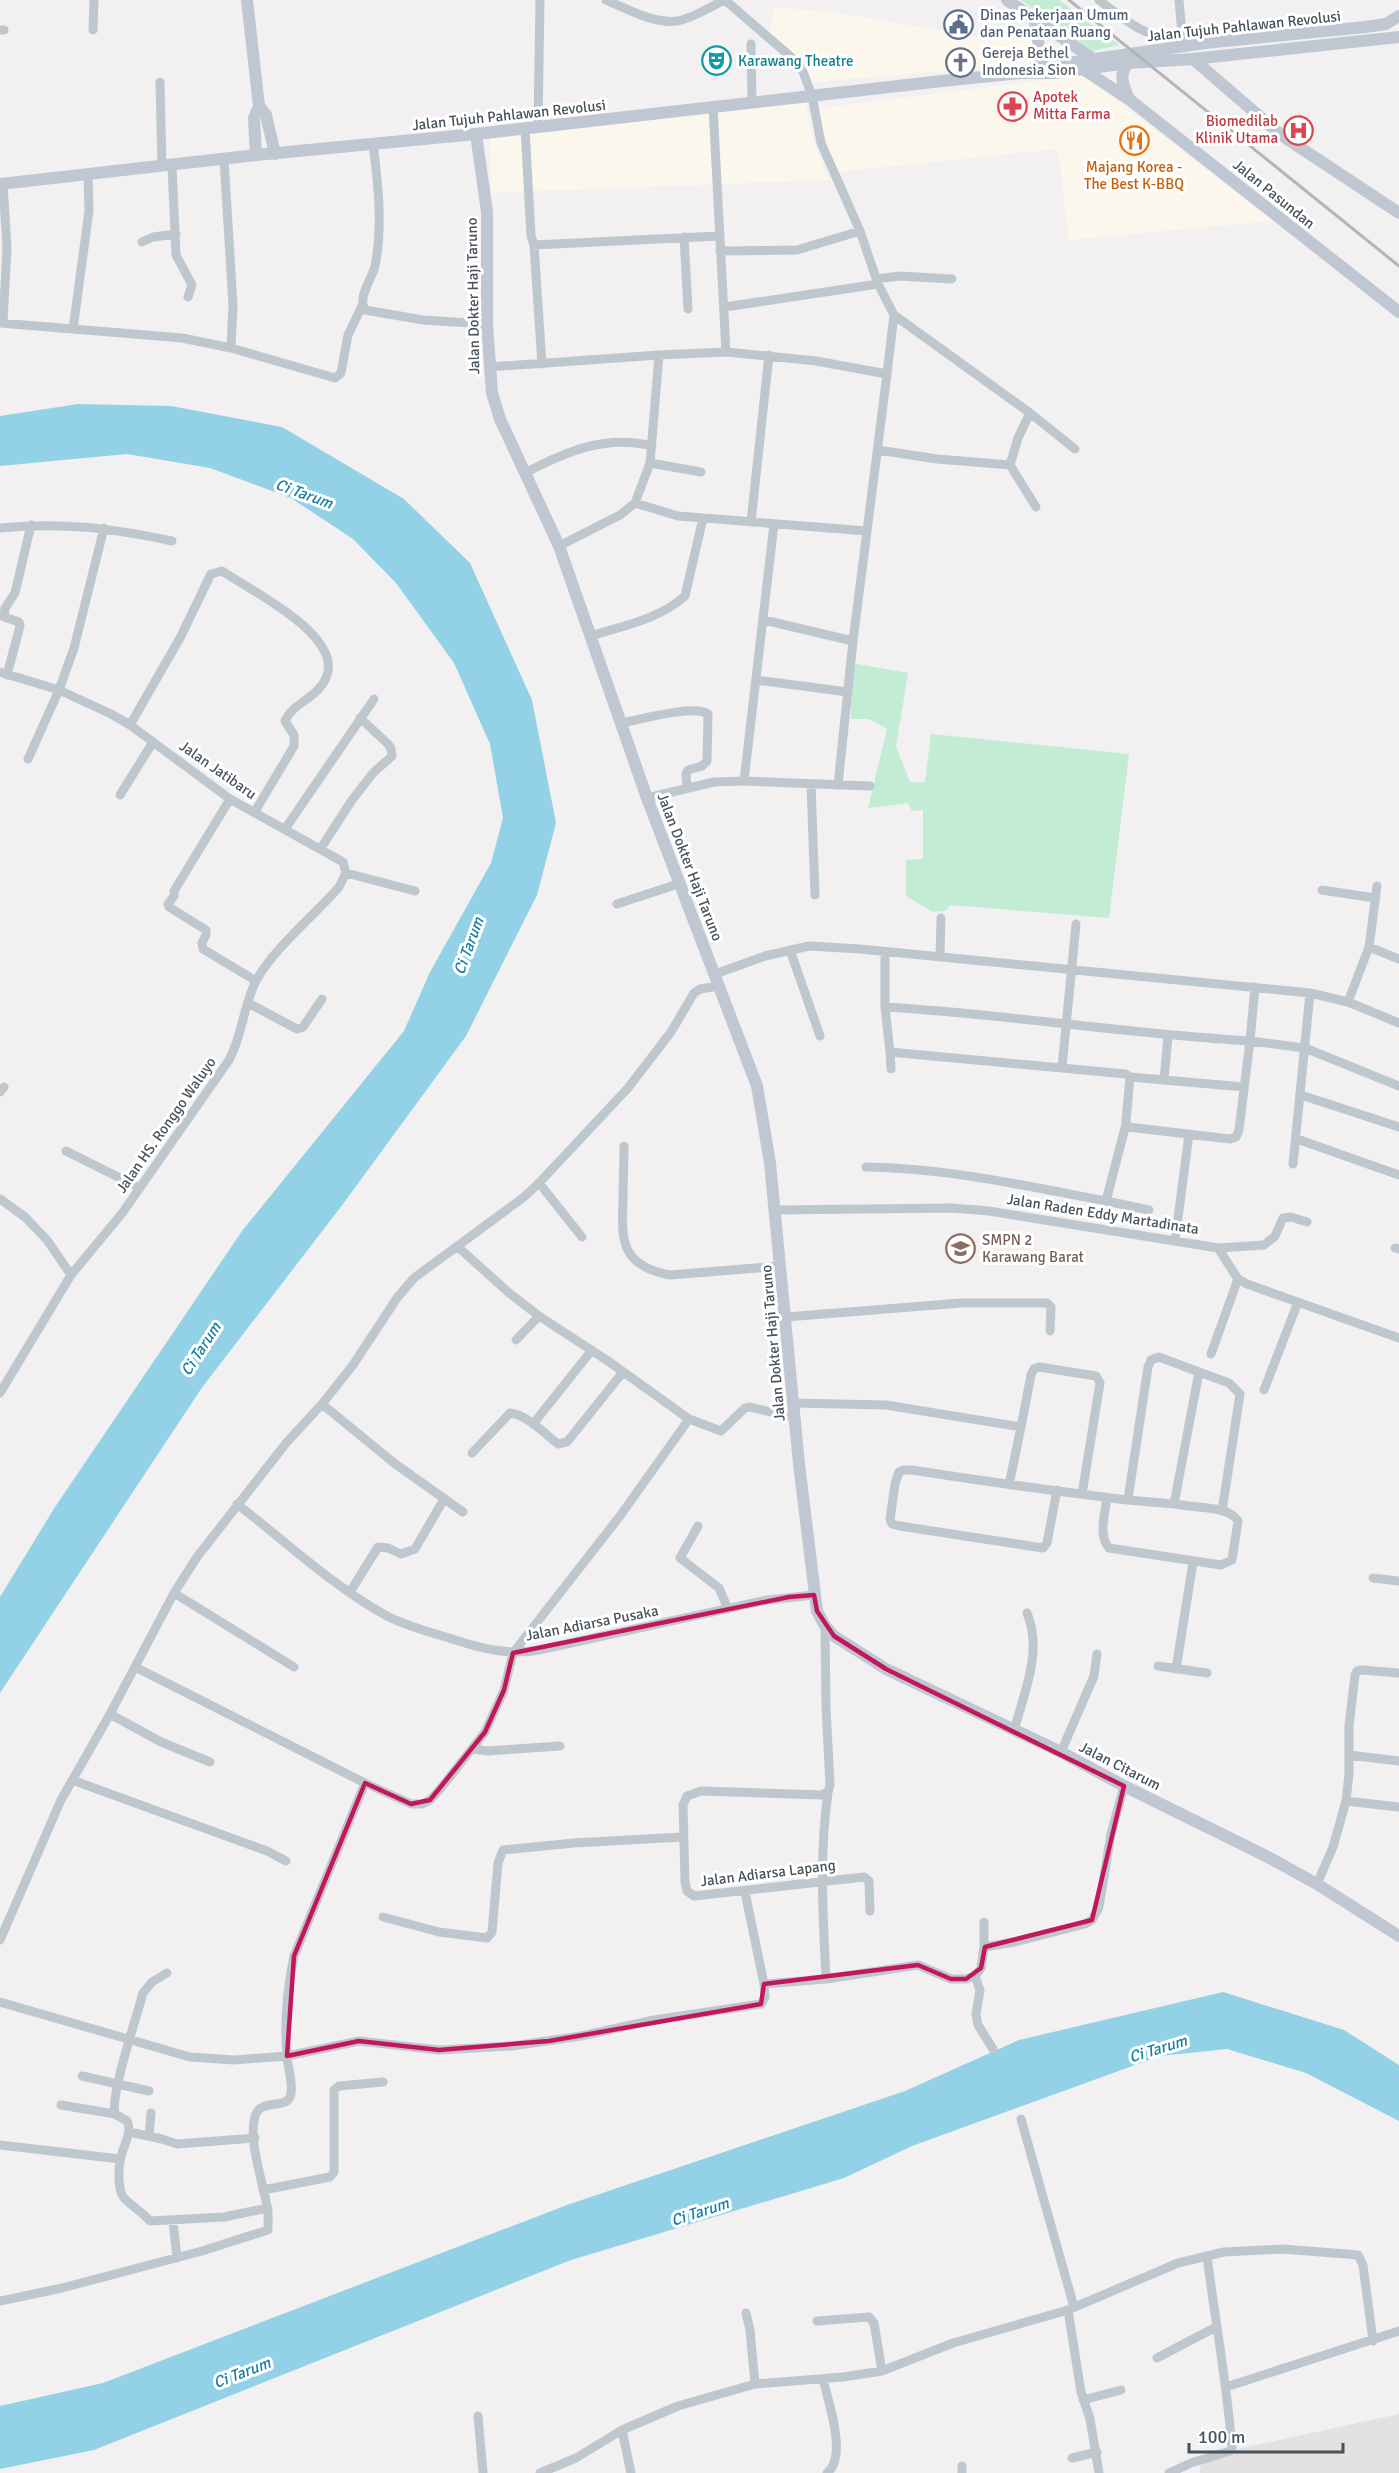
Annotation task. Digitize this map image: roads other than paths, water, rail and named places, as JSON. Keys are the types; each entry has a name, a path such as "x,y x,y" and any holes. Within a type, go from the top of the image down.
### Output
{"street":[{"path":"93,30 94,0"},
{"path":"247,0 259,106 254,118 256,155"},
{"path":"538,126 540,0"},
{"path":"606,0 630,11 667,21 688,18 724,0 791,57 802,69 805,97 822,143 860,231 877,281 894,315 1030,412 1075,449"},
{"path":"1007,0 1092,58"},
{"path":"1100,0 1132,26 1159,39 1183,44 1179,0"},
{"name":"Jalan Tujuh Pahlawan Revolusi","path":"1021,73 1039,66 1183,44 1386,24 1399,16"},
{"path":"1034,19 1040,50 1039,66"},
{"name":"Jalan Tujuh Pahlawan Revolusi","path":"2,184 256,155 476,134 752,101 1399,38"},
{"path":"751,44 752,101"},
{"path":"1193,59 1281,135 1399,213"},
{"path":"1128,63 1122,71 1121,79 1130,100"},
{"name":"Jalan Pasundan","path":"1083,69 1130,100 1399,312"},
{"path":"160,82 178,262 192,285 188,297"},
{"path":"259,106 266,115 275,154"},
{"path":"713,107 726,352"},
{"path":"525,128 542,364"},
{"name":"Jalan Dokter Haji Taruno","path":"476,134 487,224 487,324 492,393 500,419 559,546 647,798 757,1086 770,1163 814,1595 817,1611 825,1626"},
{"path":"2,184 7,248 2,323 182,338 231,348 335,378 341,373 348,335 362,306 379,248 373,144"},
{"path":"224,159 233,305 231,348"},
{"path":"73,329 89,211 88,175"},
{"path":"720,250 796,250 860,231"},
{"path":"141,242 153,237 176,234"},
{"path":"534,245 719,236"},
{"path":"684,237 688,309"},
{"path":"725,307 900,276 952,279"},
{"path":"362,306 369,313 487,324"},
{"path":"838,785 853,641 894,315"},
{"path":"490,368 726,352 769,356 887,374"},
{"path":"559,546 620,515 635,503 650,464 659,355"},
{"path":"751,522 769,356"},
{"path":"1030,412 1018,438 1010,465 1036,507"},
{"path":"525,473 555,457 593,444 622,442 652,446"},
{"path":"878,450 938,459 1010,465"},
{"path":"650,464 701,472"},
{"path":"635,503 678,516 867,531"},
{"path":"591,636 646,618 666,609 685,596 704,518"},
{"path":"0,528 69,524 172,541"},
{"path":"744,781 774,524"},
{"path":"3,673 20,626 19,622 4,617 4,613 15,593 31,525"},
{"path":"28,759 59,690 74,648 104,528"},
{"path":"130,725 180,638 211,574 222,571 291,615 316,637 328,663 328,675 312,696 288,714 285,721 294,735 294,746 254,813"},
{"path":"764,620 853,641"},
{"name":"Jalan Jatibaru","path":"3,673 59,690 130,725 230,799 343,862 346,873"},
{"path":"756,680 848,692"},
{"path":"285,829 374,699"},
{"path":"621,723 676,713 700,711 708,714 706,761 702,766 688,770 687,788"},
{"path":"321,848 352,800 373,773 392,756 391,748 360,718"},
{"path":"120,795 153,742"},
{"path":"647,798 714,782 870,786"},
{"path":"811,784 815,895"},
{"path":"230,799 168,904 169,907 207,930 202,943 203,950 256,981"},
{"path":"346,873 416,891"},
{"name":"Jalan HS. Ronggo Waluyo","path":"0,1393 71,1275 140,1188 229,1060 240,1038 256,981 270,961 339,887 346,873"},
{"path":"617,904 681,884"},
{"path":"1348,1002 1369,947 1377,886"},
{"path":"1322,890 1375,898"},
{"path":"940,957 941,918"},
{"path":"1062,1067 1076,924"},
{"path":"715,974 790,950 809,946 828,946 1310,993 1348,1002 1399,1023"},
{"path":"1369,947 1399,959"},
{"path":"790,950 820,1036"},
{"path":"885,952 885,1007 891,1069"},
{"path":"0,1940 72,1780 174,1593 197,1557 287,1442 322,1404 353,1365 397,1298 414,1278 524,1197 539,1183 612,1108 671,1032 694,993 700,989 719,986"},
{"path":"1126,1124 1134,1129 1230,1139 1236,1137 1239,1130 1255,987"},
{"path":"1293,1164 1310,993"},
{"path":"248,1003 297,1029 303,1027 322,999"},
{"path":"885,1007 937,1010 1168,1036 1250,1041 1305,1048 1399,1086"},
{"path":"1164,1080 1168,1036"},
{"path":"890,1052 1062,1067 1126,1074 1130,1077 1244,1087"},
{"path":"1106,1201 1126,1124 1130,1077"},
{"path":"1301,1095 1399,1126"},
{"path":"1175,1240 1189,1134"},
{"path":"1297,1139 1399,1175"},
{"path":"624,1146 622,1233 625,1248 633,1259 650,1270 670,1275 781,1266"},
{"path":"66,1152 140,1188"},
{"path":"866,1167 953,1173 1149,1210"},
{"path":"539,1183 582,1238"},
{"path":"0,1199 25,1217 47,1239 71,1275"},
{"name":"Jalan Raden Eddy Martadinata","path":"775,1210 952,1208 989,1211 1218,1248 1238,1279"},
{"path":"1218,1248 1264,1245 1272,1241 1283,1218 1291,1217 1307,1222"},
{"path":"458,1247 508,1292 539,1316 592,1350 689,1419 721,1431 745,1408 750,1407 795,1418"},
{"path":"1211,1354 1238,1279 1265,1292 1399,1338"},
{"path":"1264,1390 1298,1302"},
{"path":"786,1317 961,1303 1047,1303 1051,1307 1050,1331"},
{"path":"516,1340 539,1316"},
{"path":"533,1424 592,1350"},
{"path":"1128,1499 1143,1392 1150,1360 1159,1357 1228,1383 1240,1394 1222,1511"},
{"path":"1010,1485 1031,1375 1034,1369 1039,1367 1096,1376 1100,1383 1082,1494"},
{"path":"472,1453 510,1413 533,1424 558,1444 567,1442 623,1372"},
{"path":"1174,1504 1199,1372"},
{"path":"794,1403 886,1405 1021,1427"},
{"path":"322,1404 394,1463 463,1512"},
{"path":"135,1667 365,1783 411,1804 422,1804 430,1800 473,1749 495,1713 504,1690 513,1653 620,1516 689,1419"},
{"path":"1057,1490 1047,1544 1038,1548 900,1526 892,1524 890,1519 895,1484 899,1472 904,1470 1057,1490 1107,1498 1222,1511 1235,1516 1238,1521 1232,1560 1221,1565 1109,1548 1104,1542 1103,1533 1107,1498"},
{"path":"350,1592 378,1547 388,1548 401,1554 415,1549 444,1499"},
{"name":"Jalan Adiarsa Pusaka","path":"237,1504 350,1592 390,1618 472,1646 513,1653 539,1650 767,1600 814,1595"},
{"path":"698,1526 680,1558 719,1588 728,1609"},
{"path":"1176,1669 1193,1562"},
{"path":"1373,1578 1399,1581"},
{"path":"174,1593 294,1667"},
{"path":"1014,1731 1034,1658 1034,1628 1027,1613"},
{"path":"825,1626 830,1785 822,1833 821,1882 826,1979"},
{"name":"Jalan Citarum","path":"825,1626 846,1646 886,1669 1061,1752 1124,1786 1221,1832 1317,1884 1399,1936"},
{"path":"1061,1752 1094,1676 1097,1654"},
{"path":"1158,1666 1207,1673"},
{"path":"1317,1884 1333,1847 1346,1801 1354,1675 1357,1671 1362,1670 1399,1673"},
{"path":"110,1714 161,1742 210,1762"},
{"path":"473,1749 488,1751 560,1746"},
{"path":"1349,1755 1399,1761"},
{"path":"72,1780 267,1851 285,1861"},
{"path":"0,2301 42,2293 177,2258 268,2230 268,2208 255,2138 255,2116 264,2105 289,2099 291,2092 286,2056 288,1983 294,1956 365,1783"},
{"path":"984,1947 1065,1930 1092,1920 1099,1907 1111,1834 1124,1786"},
{"name":"Jalan Adiarsa Lapang","path":"828,1792 821,1795 701,1791 687,1796 683,1805 687,1891 694,1896 745,1892 864,1877 869,1881 870,1911"},
{"path":"1346,1801 1399,1807"},
{"path":"383,1917 439,1932 487,1938 492,1932 498,1863 503,1850 573,1843 683,1837"},
{"path":"0,2002 190,2057 234,2060 286,2056 359,2041 439,2050 512,2046 581,2036 654,2020 761,2004 765,1997 764,1984 745,1892"},
{"path":"764,1984 826,1979 918,1965 951,1979 966,1979 975,1976 981,1968 984,1922"},
{"path":"115,2114 113,2108 118,2086 143,1994 152,1982 168,1973"},
{"path":"975,1976 980,1990 976,2014 978,2025 993,2049"},
{"path":"82,2076 118,2086 149,2091"},
{"path":"263,2190 330,2177 334,2172 334,2090 339,2086 383,2082"},
{"path":"61,2105 115,2114 127,2121 129,2132 120,2159 119,2180 122,2196 127,2203 142,2211 150,2221 224,2217 268,2208"},
{"path":"149,2136 151,2113"},
{"path":"1021,2119 1071,2308 1083,2400 1097,2452 1100,2473"},
{"path":"129,2132 177,2144 255,2138"},
{"path":"0,2145 120,2159"},
{"path":"173,2221 177,2258"},
{"path":"540,2473 576,2458 622,2430 678,2406 755,2384 823,2379 882,2371 953,2343 1071,2308 1160,2269 1224,2252 1283,2249 1358,2255 1363,2265 1373,2341"},
{"path":"1169,2473 1230,2451 1232,2448 1226,2387 1207,2256"},
{"path":"746,2313 750,2330 755,2384"},
{"path":"817,2321 869,2317 874,2323 882,2371"},
{"path":"1157,2358 1216,2327"},
{"path":"1226,2387 1399,2331"},
{"path":"823,2379 836,2439 834,2466 827,2473"},
{"path":"1083,2400 1121,2390"},
{"path":"478,2416 483,2473"},
{"path":"622,2430 631,2473"},
{"path":"1072,2458 1097,2452"},
{"path":"1197,2461 1198,2473"}],"water":[{"name":"Ci Tarum","path":"78,404 171,406 282,427 404,499 470,563 532,700 556,823 537,895 466,1036 343,1204 201,1389 0,1693 0,1597 55,1507 242,1231 404,1031 430,972 491,863 503,818 490,744 454,663 396,583 353,539 291,498 210,468 127,454 0,466 0,416"},
{"name":"Ci Tarum","path":"1223,1992 1344,2030 1399,2065 1399,2121 1306,2073 1227,2049 1160,2056 912,2146 844,2178 571,2260 94,2450 0,2469 0,2406 103,2383 567,2205 905,2091 1019,2040"}],"railway":[{"path":"1069,0 1399,266"}],"place":[{"name":"Dinas Pekerjaan Umum dan Penataan Ruang","path":"959,24"},
{"name":"Karawang Theatre","path":"717,61"},
{"name":"Gereja Bethel Indonesia Sion","path":"961,62"},
{"name":"Apotek Mitta Farma","path":"1012,106"},
{"name":"Biomedilab Klinik Utama","path":"1299,130"},
{"name":"Majang Korea - The Best K-BBQ","path":"1134,140"},
{"name":"SMPN 2 Karawang Barat","path":"961,1249"}]}
